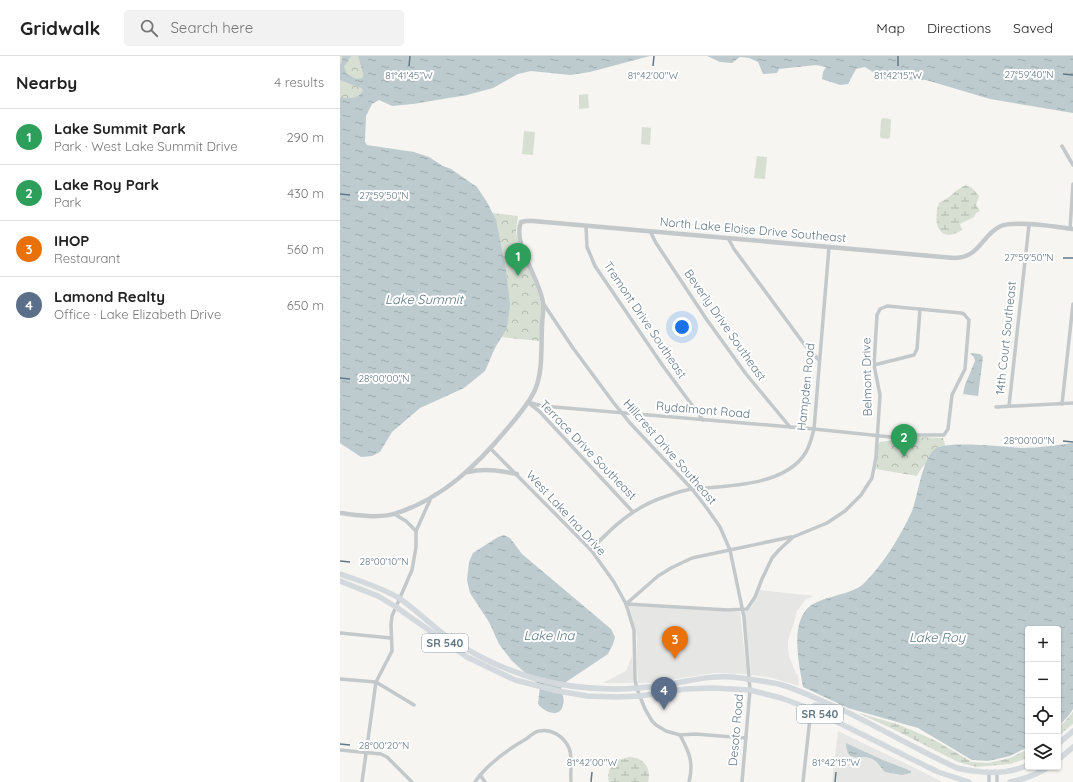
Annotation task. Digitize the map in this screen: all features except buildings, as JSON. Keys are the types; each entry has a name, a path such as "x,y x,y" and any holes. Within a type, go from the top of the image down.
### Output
{"main road":[{"name":"SR 540","path":"340,574 371,584 399,599 447,636 470,650 501,666 533,678 587,688 601,689 637,689 709,677 749,679 782,685 797,690 840,709 957,768 973,772 996,772 1025,766"},
{"name":"SR 540","path":"340,581 378,596 461,653 498,673 533,685 587,696 617,697 640,696 685,689 713,688 750,690 781,698 811,709 938,772 969,782"},
{"path":"811,709 815,705 823,704 840,709"},
{"path":"1061,741 1073,731"},
{"path":"1061,757 1073,747"},
{"path":"1010,782 1023,779 1044,770"}],"street":[{"path":"1062,146 1073,165"},
{"path":"1071,229 1073,184"},
{"name":"North Lake Eloise Drive Southeast","path":"543,302 518,232 520,222 526,220 957,258 970,254 1000,226 1009,224 1071,229"},
{"name":"14th Court Southeast","path":"1009,406 1029,225"},
{"name":"Tremont Drive Southeast","path":"586,226 587,247 595,266 663,366 703,420"},
{"name":"Beverly Drive Southeast","path":"650,231 664,255 735,359 790,427"},
{"path":"728,238 734,249 804,344 819,360"},
{"name":"Hampden Road","path":"591,550 605,534 632,511 657,499 692,489 748,484 767,479 786,470 800,460 808,448 814,429 829,247"},
{"path":"340,513 366,516 394,514 430,500 468,472 528,402 535,389 539,374 543,302"},
{"name":"Hillcrest Drive Southeast","path":"543,302 577,353 622,413 692,489 720,527 730,550 742,610 749,679"},
{"path":"1062,404 1073,304"},
{"name":"Belmont Drive","path":"792,537 827,523 855,503 870,482 874,472 880,395 874,365 878,315 880,309 887,306 961,313 964,314 969,320 966,366 952,396 947,432 944,435 926,435"},
{"path":"874,365 914,356 917,349 920,309"},
{"name":"Rydalmont Road","path":"528,402 542,406 814,429 877,436 891,437 926,435"},
{"name":"Terrace Drive Southeast","path":"528,402 539,411 632,511"},
{"path":"996,407 1073,403"},
{"name":"West Lake Ina Drive","path":"490,448 591,550 614,582 626,604 635,636 634,666 637,689 645,710 652,721 666,731 680,735"},
{"path":"468,472 492,470 517,474"},
{"path":"362,782 376,682 392,651 391,620 413,565 416,547 416,531 430,500"},
{"path":"394,514 406,521 416,531"},
{"path":"626,604 658,576 692,558 792,537"},
{"path":"626,604 742,610 747,609 772,558 792,537"},
{"path":"340,633 392,638"},
{"path":"340,679 376,682 414,705"},
{"name":"Desoto Road","path":"742,782 750,690 749,679"},
{"path":"803,782 811,709"},
{"path":"475,782 480,775 505,752 535,733 546,731 558,734 569,750 571,782"},
{"path":"689,782 691,767 690,756 680,735 695,734 746,738"},
{"path":"340,750 381,754 387,757 412,782"},
{"path":"989,772 989,782"},
{"path":"996,772 997,782"},
{"path":"480,775 485,782"}],"shaded area":[{"path":"760,590 814,596 806,599 797,611 788,640 789,656 796,674 798,675 799,686 768,677 751,675 745,612 752,606"},
{"path":"629,606 740,612 747,674 714,673 650,683 638,683 637,635"},
{"path":"632,656 634,683 603,683 626,671"},
{"path":"838,731 942,782 832,782","holes":["846,743 901,768 911,771 881,769 879,764 869,757 855,758"]}],"green space":[{"path":"340,56 358,56 365,86 362,107 340,154"},
{"path":"588,94 589,108 579,109 579,95"},
{"path":"883,118 891,120 890,137 888,139 881,138 880,136 881,120"},
{"path":"642,127 651,128 650,145 641,144"},
{"path":"524,131 535,132 533,155 522,154"},
{"path":"757,156 767,157 765,179 754,178"},
{"path":"966,185 972,188 979,196 976,205 980,211 976,213 974,217 960,224 962,230 948,235 943,233 939,229 936,217 939,203"},
{"path":"492,213 518,216 516,232 518,241 539,295 541,305 540,341 500,337"},
{"path":"917,437 943,438 947,451 933,458 922,467 917,476 876,469 878,445 880,442"},
{"path":"1073,712 1073,724 1061,734 1061,726"},
{"path":"858,713 897,724 916,732 936,741 972,762 988,763 1010,758 1025,750 1025,759 1010,764 976,767 958,762"},
{"path":"628,757 638,759 645,764 649,772 648,782 609,782 608,773 612,765 618,760"}],"water":[{"name":"Lake Summit","path":"342,56 351,56 344,67 347,74 357,79 363,78 358,56 650,56 590,72 570,75 531,71 518,74 493,88 467,95 392,106 379,100 372,104 366,116 365,142 367,145 414,152 429,157 451,169 477,187 496,220 506,270 510,305 507,328 495,348 485,371 464,388 420,408 392,432 380,452 372,456 361,457 340,443 340,97 356,97 363,90 340,80 340,64 342,62"},
{"path":"707,56 1073,56 1073,113 990,99 926,80 878,79 873,72 865,67 856,69 848,84 840,85 822,79 823,72 826,67 816,65 779,69 777,73 763,74 758,62 749,58 740,57 732,63 720,62"},
{"path":"970,353 980,354 983,357 978,396 963,394 975,361 974,357"},
{"name":"Lake Roy","path":"1073,443 1073,709 1061,724 1061,626 1025,626 1025,748 1010,756 988,761 972,760 918,728 848,708 803,687 797,647 797,636 801,618 806,610 817,602 855,589 870,578 888,554 904,527 912,511 927,461 935,449 942,446 963,444 1022,448"},
{"name":"Lake Ina","path":"504,535 510,538 522,554 611,629 615,637 608,654 563,684 561,689 564,703 559,712 548,712 538,704 540,686 512,661 499,644 489,622 470,593 467,580 469,562 473,553 498,537"},
{"path":"846,743 911,771 911,773 902,775 885,772 874,760 865,757 852,757 849,755"}],"place":[{"name":"Lake Summit Park","path":"518,276"},
{"name":"Lake Roy Park","path":"904,457"},
{"name":"IHOP","path":"675,659"},
{"name":"Lamond Realty","path":"664,710"}]}
